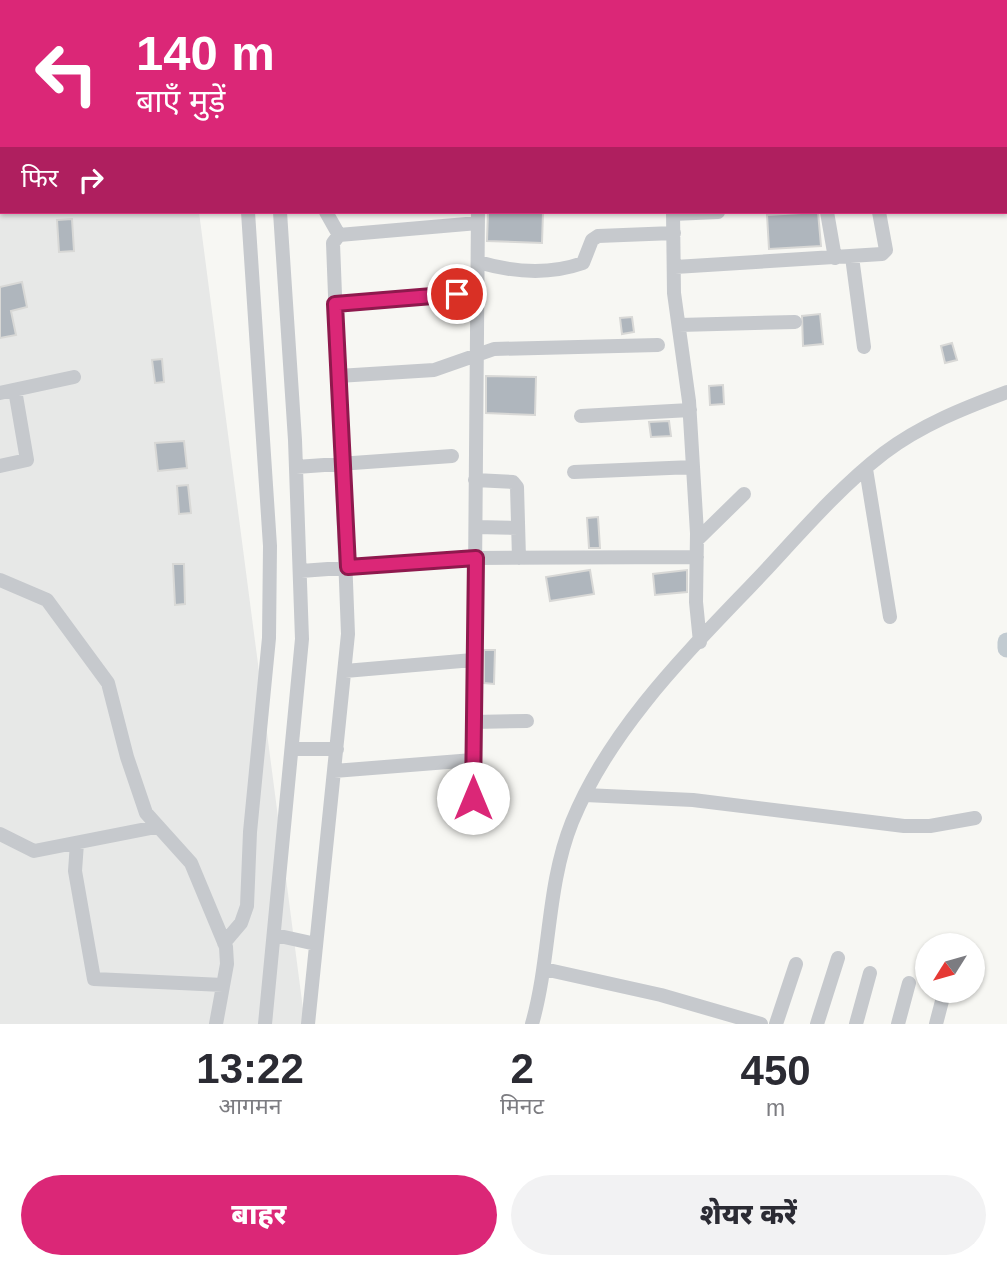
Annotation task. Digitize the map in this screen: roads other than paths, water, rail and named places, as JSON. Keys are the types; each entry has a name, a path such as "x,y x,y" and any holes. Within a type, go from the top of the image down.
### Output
{"street":[{"path":"224,943 241,923 247,906 250,832 269,638 270,546 248,214"},
{"path":"265,1024 302,639 296,467 280,214"},
{"path":"327,214 339,235"},
{"path":"673,214 674,293 690,410 697,540 696,602 700,642"},
{"path":"827,214 835,258"},
{"path":"675,267 885,253 879,214"},
{"path":"307,1024 345,671 348,567 333,243 339,235 478,217 473,817"},
{"path":"478,262 506,270 546,270 583,263 592,240 598,236 674,233"},
{"path":"852,257 864,347"},
{"path":"335,304 457,294"},
{"path":"679,325 794,321"},
{"path":"338,376 434,370 494,349 658,345"},
{"path":"0,466 27,460 7,392 74,377"},
{"path":"531,1024 544,969 555,878 563,847 596,769 620,734 803,530 866,469 910,436 940,419 1007,392"},
{"path":"581,416 690,410"},
{"path":"296,467 452,456"},
{"path":"574,472 693,467"},
{"path":"866,469 890,617"},
{"path":"475,480 515,484 519,558"},
{"path":"697,540 744,494"},
{"path":"476,527 518,528"},
{"path":"301,571 476,558 697,557"},
{"path":"0,580 47,600 108,683 127,757 146,813 156,827 184,851 191,863 228,955 216,1024"},
{"path":"345,671 473,660"},
{"path":"473,723 527,721"},
{"path":"292,749 337,749"},
{"path":"334,771 473,760"},
{"path":"585,795 693,800 904,825 930,826 975,818"},
{"path":"0,834 34,851 156,827"},
{"path":"77,843 75,872 94,979 223,985"},
{"path":"275,935 316,944"},
{"path":"817,1024 838,958"},
{"path":"776,1024 796,964"},
{"path":"544,969 660,995 761,1024"},
{"path":"856,1024 870,972"},
{"path":"898,1024 909,983"},
{"path":"936,1024 941,1003"}],"waterway":[{"path":"1007,642 1007,648"}]}
